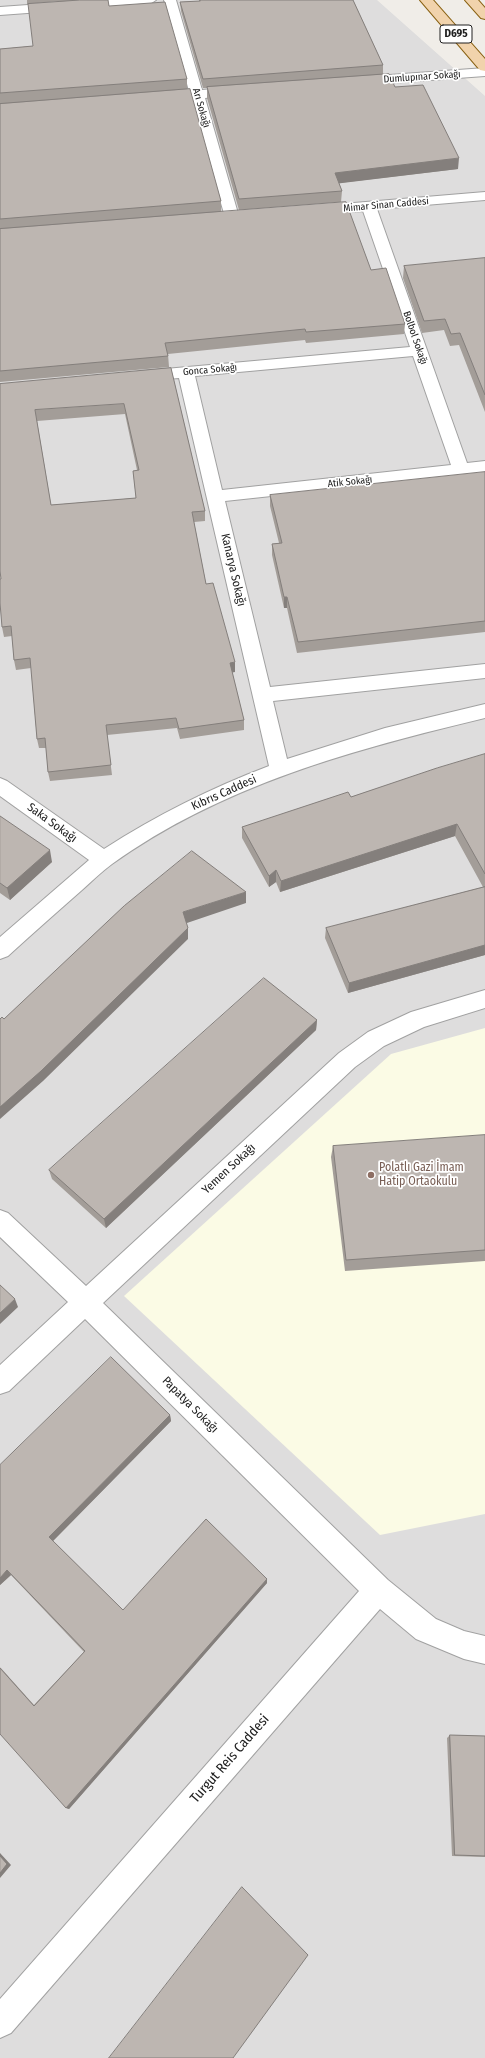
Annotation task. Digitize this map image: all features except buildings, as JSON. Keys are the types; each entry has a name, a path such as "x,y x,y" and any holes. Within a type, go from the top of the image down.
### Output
{"main road":[{"name":"D695","path":"426,0 485,67"},
{"name":"D695","path":"471,0 485,15"}],"street":[{"path":"0,11 150,0"},
{"name":"Arı Sokağı","path":"170,0 232,217"},
{"name":"Dumlupınar Sokağı","path":"345,83 485,72"},
{"path":"150,98 252,90"},
{"name":"Mimar Sinan Caddesi","path":"308,211 485,196"},
{"name":"Bolbol Sokağı","path":"369,206 461,470"},
{"path":"216,218 247,216"},
{"name":"Gonca Sokağı","path":"124,377 419,351"},
{"name":"Kanarya Sokağı","path":"186,372 280,769"},
{"name":"Atik Sokağı","path":"216,496 485,467"},
{"path":"263,695 485,670"},
{"name":"Kıbrıs Caddesi","path":"0,950 103,860 144,832 188,808 280,769 347,746 485,711"},
{"name":"Saka Sokağı","path":"0,786 103,860"},
{"name":"Yemen Sokağı","path":"0,1382 347,1060 376,1039 419,1019 485,999"},
{"name":"Papatya Sokağı","path":"0,1222 85,1302 378,1590"},
{"path":"378,1590 426,1630 464,1645 485,1650"},
{"name":"Turgut Reis Caddesi","path":"0,2022 378,1590"}],"shaded area":[{"path":"0,0 377,0 485,96 485,2058 0,2058"},
{"name":"Polatlı Gazi İmam Hatip Ortaokulu","path":"485,1028 485,1514 380,1535 124,1296 391,1054"}],"place":[{"name":"Polatlı Gazi İmam Hatip Ortaokulu","path":"371,1175"}]}
